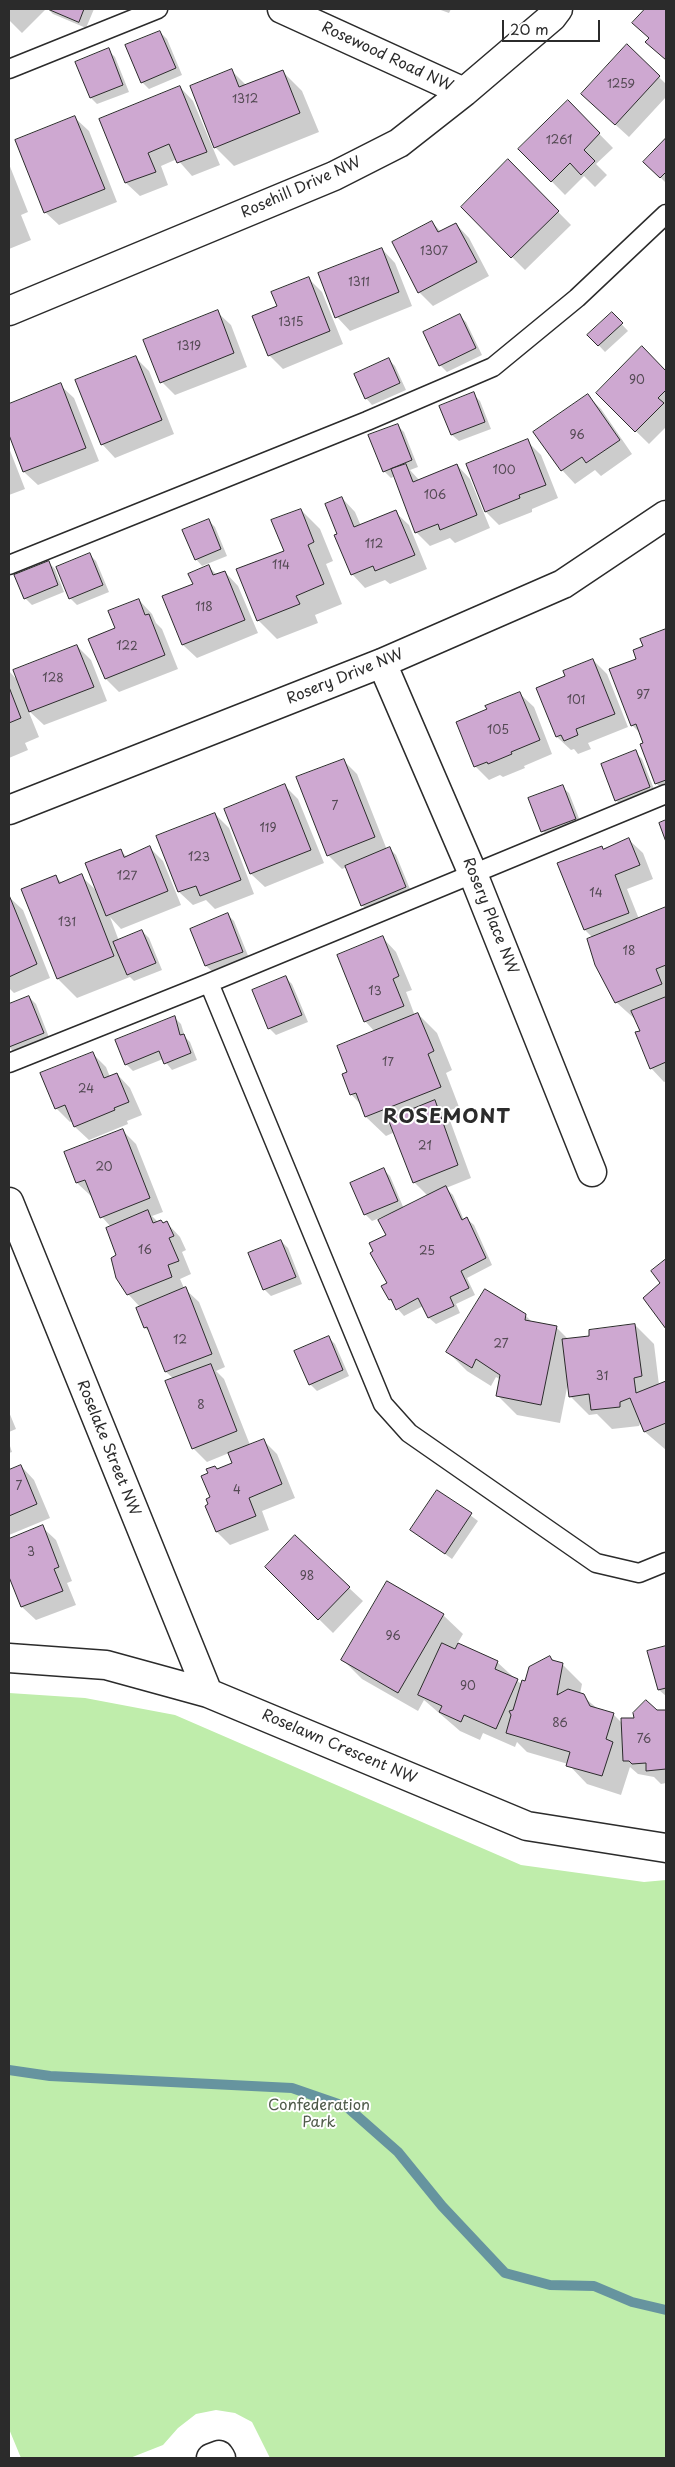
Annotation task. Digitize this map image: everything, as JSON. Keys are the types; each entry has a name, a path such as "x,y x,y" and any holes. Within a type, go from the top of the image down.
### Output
{"street":[{"name":"Rosewood Road NW","path":"282,9 464,92"},
{"name":"Rosehill Drive NW","path":"9,311 334,176 400,143 464,92 552,17 558,9"},
{"name":"Rosery Drive NW","path":"9,810 382,663 563,584 666,515"},
{"name":"Rosery Place NW","path":"382,663 473,874 592,1172"},
{"name":"Roselake Street NW","path":"9,1202 208,1693"},
{"name":"Roselawn Crescent NW","path":"9,1658 106,1665 208,1693 527,1826 666,1848"}],"lane":[{"path":"9,69 158,9"},
{"path":"9,565 367,422 494,367 577,298 666,214"},
{"path":"9,1063 209,983 666,794"},
{"path":"209,983 383,1404 409,1433 596,1563 639,1573 666,1562"}],"green space":[{"name":"Confederation Park","path":"9,1693 85,1698 175,1715 521,1865 644,1882 666,1880 666,2458 270,2458 252,2422 235,2413 216,2410 196,2414 178,2428 163,2445 130,2458 21,2458 9,2429"}],"building":[{"path":"48,9 84,9 79,22"},
{"path":"645,9 666,9 666,60 645,42 649,38 632,23"},
{"path":"160,31 176,68 141,83 125,45"},
{"path":"627,44 660,76 615,125 581,94"},
{"path":"109,48 123,85 90,98 75,62"},
{"path":"232,69 239,87 283,70 300,113 214,148 190,86"},
{"path":"180,86 207,152 177,163 169,144 148,153 156,172 125,183 99,119"},
{"path":"568,100 600,133 584,150 595,161 581,175 570,163 551,182 518,149"},
{"path":"75,116 105,189 44,213 15,140"},
{"path":"666,138 666,172 660,178 643,162"},
{"path":"508,159 559,211 511,258 461,207"},
{"path":"432,221 438,232 456,223 477,262 418,293 392,242"},
{"path":"382,248 399,292 335,318 318,273"},
{"path":"309,277 330,331 268,356 252,316 277,306 271,292"},
{"path":"218,310 234,353 160,383 143,340"},
{"path":"612,312 623,323 598,346 587,335"},
{"path":"460,314 476,348 439,366 423,332"},
{"path":"642,346 666,371 666,390 658,398 664,403 635,432 596,393"},
{"path":"136,356 162,420 101,445 75,380"},
{"path":"389,358 400,383 365,399 354,374"},
{"path":"61,383 86,448 23,472 9,435 9,404"},
{"path":"474,392 485,422 451,435 439,406"},
{"path":"588,394 620,440 586,463 582,457 561,471 533,432"},
{"path":"398,424 412,460 383,472 368,435"},
{"path":"528,439 546,485 519,495 520,498 485,512 466,464"},
{"path":"406,464 413,482 457,464 477,515 440,530 438,524 415,533 391,469"},
{"path":"342,497 354,527 396,510 415,555 375,571 373,566 351,575 334,535 337,534 325,504"},
{"path":"301,509 314,542 308,545 324,584 296,596 300,604 257,621 236,569 284,551 271,520"},
{"path":"209,519 221,549 195,560 182,530"},
{"path":"90,553 103,585 69,599 56,567"},
{"path":"49,561 58,585 24,599 14,575"},
{"path":"209,565 213,575 225,571 245,620 182,645 162,596 193,584 188,574"},
{"path":"139,599 145,615 149,614 165,655 105,679 88,639 115,628 108,611"},
{"path":"666,629 666,780 655,784 640,744 643,743 636,724 631,726 609,669 636,659 633,650 643,646 640,639"},
{"path":"77,645 94,687 29,712 13,670"},
{"path":"593,659 615,714 576,729 578,735 564,741 561,735 556,737 536,688 565,676 563,671"},
{"path":"9,687 21,718 9,723"},
{"path":"520,692 540,740 488,764 487,762 474,767 456,722 487,709 485,706"},
{"path":"636,750 650,787 615,801 601,764"},
{"path":"344,759 375,837 327,856 296,777"},
{"path":"285,784 311,850 250,874 224,809"},
{"path":"563,785 576,819 541,832 528,798"},
{"path":"215,813 241,880 200,896 196,886 178,892 156,836"},
{"path":"666,820 666,842 659,823"},
{"path":"629,838 640,865 615,875 629,913 584,930 557,863 602,846 603,849"},
{"path":"150,846 168,891 106,916 85,863 121,849 124,857"},
{"path":"390,847 406,887 361,906 345,866"},
{"path":"82,874 114,956 57,979 21,889 56,875 59,883"},
{"path":"9,895 37,964 9,977"},
{"path":"666,907 666,965 656,969 662,984 615,1003 595,965 587,939"},
{"path":"228,913 243,952 205,966 190,929"},
{"path":"142,930 156,963 127,975 113,942"},
{"path":"383,936 399,976 393,979 404,1006 364,1022 337,955"},
{"path":"286,976 302,1015 268,1029 252,990"},
{"path":"29,996 44,1033 9,1047 9,1004"},
{"path":"666,997 666,1062 650,1069 635,1032 640,1031 631,1011"},
{"path":"418,1013 434,1051 428,1054 441,1087 365,1117 356,1093 350,1095 342,1074 347,1072 337,1046"},
{"path":"175,1016 180,1035 184,1034 191,1053 164,1064 159,1051 125,1065 115,1040"},
{"path":"93,1052 104,1078 117,1073 129,1102 74,1127 65,1105 55,1109 40,1073"},
{"path":"435,1100 458,1165 413,1183 388,1119"},
{"path":"123,1129 150,1198 100,1218 85,1180 76,1183 64,1152"},
{"path":"384,1168 398,1201 364,1215 350,1183"},
{"path":"446,1186 462,1220 467,1217 486,1258 461,1271 469,1288 450,1297 454,1306 428,1318 418,1298 396,1310 391,1299 389,1300 381,1286 387,1283 370,1253 373,1251 369,1243 386,1235 378,1220"},
{"path":"148,1210 153,1223 161,1220 163,1223 167,1221 174,1236 169,1238 179,1261 168,1265 172,1277 127,1295 116,1278 111,1258 116,1255 106,1228"},
{"path":"281,1240 296,1277 263,1290 248,1253"},
{"path":"666,1259 666,1329 643,1298 660,1283 651,1271"},
{"path":"186,1287 212,1354 165,1372 147,1327 144,1328 136,1308"},
{"path":"485,1289 526,1314 525,1320 557,1326 541,1405 496,1396 500,1375 476,1359 472,1368 446,1352"},
{"path":"635,1324 642,1376 634,1378 636,1393 666,1381 666,1423 644,1432 630,1398 620,1402 620,1407 591,1410 589,1394 569,1397 562,1339 589,1336 589,1330"},
{"path":"329,1336 343,1370 309,1385 294,1351"},
{"path":"211,1364 237,1431 192,1449 165,1381"},
{"path":"264,1439 282,1484 249,1498 256,1516 216,1532 205,1506 208,1504 206,1499 210,1497 201,1476 208,1473 206,1469 215,1466 217,1469 232,1463 228,1453"},
{"path":"21,1465 37,1504 9,1516 9,1470"},
{"path":"437,1490 472,1513 445,1554 410,1530"},
{"path":"43,1525 59,1567 54,1569 63,1591 21,1607 9,1577 9,1539"},
{"path":"295,1535 350,1587 318,1620 265,1567"},
{"path":"387,1581 444,1614 398,1693 341,1660"},
{"path":"442,1643 455,1649 458,1643 498,1661 495,1669 518,1679 496,1729 464,1715 461,1722 439,1712 442,1706 418,1695"},
{"path":"666,1646 666,1688 658,1690 647,1651"},
{"path":"550,1656 552,1660 563,1663 557,1695 568,1689 584,1694 590,1706 614,1713 606,1739 613,1742 602,1776 566,1766 570,1752 506,1733 511,1715 509,1711 513,1710 522,1680 525,1681 529,1667"},
{"path":"646,1700 657,1710 666,1710 666,1769 646,1771 646,1763 632,1764 629,1761 623,1761 621,1718 634,1718 633,1713"}],"waterway":[{"path":"9,2070 50,2076 292,2088 347,2107 398,2152 442,2206 505,2273 550,2285 594,2286 632,2302 666,2310"}],"district":[{"name":"ROSEMONT","path":"447,1117"}]}
